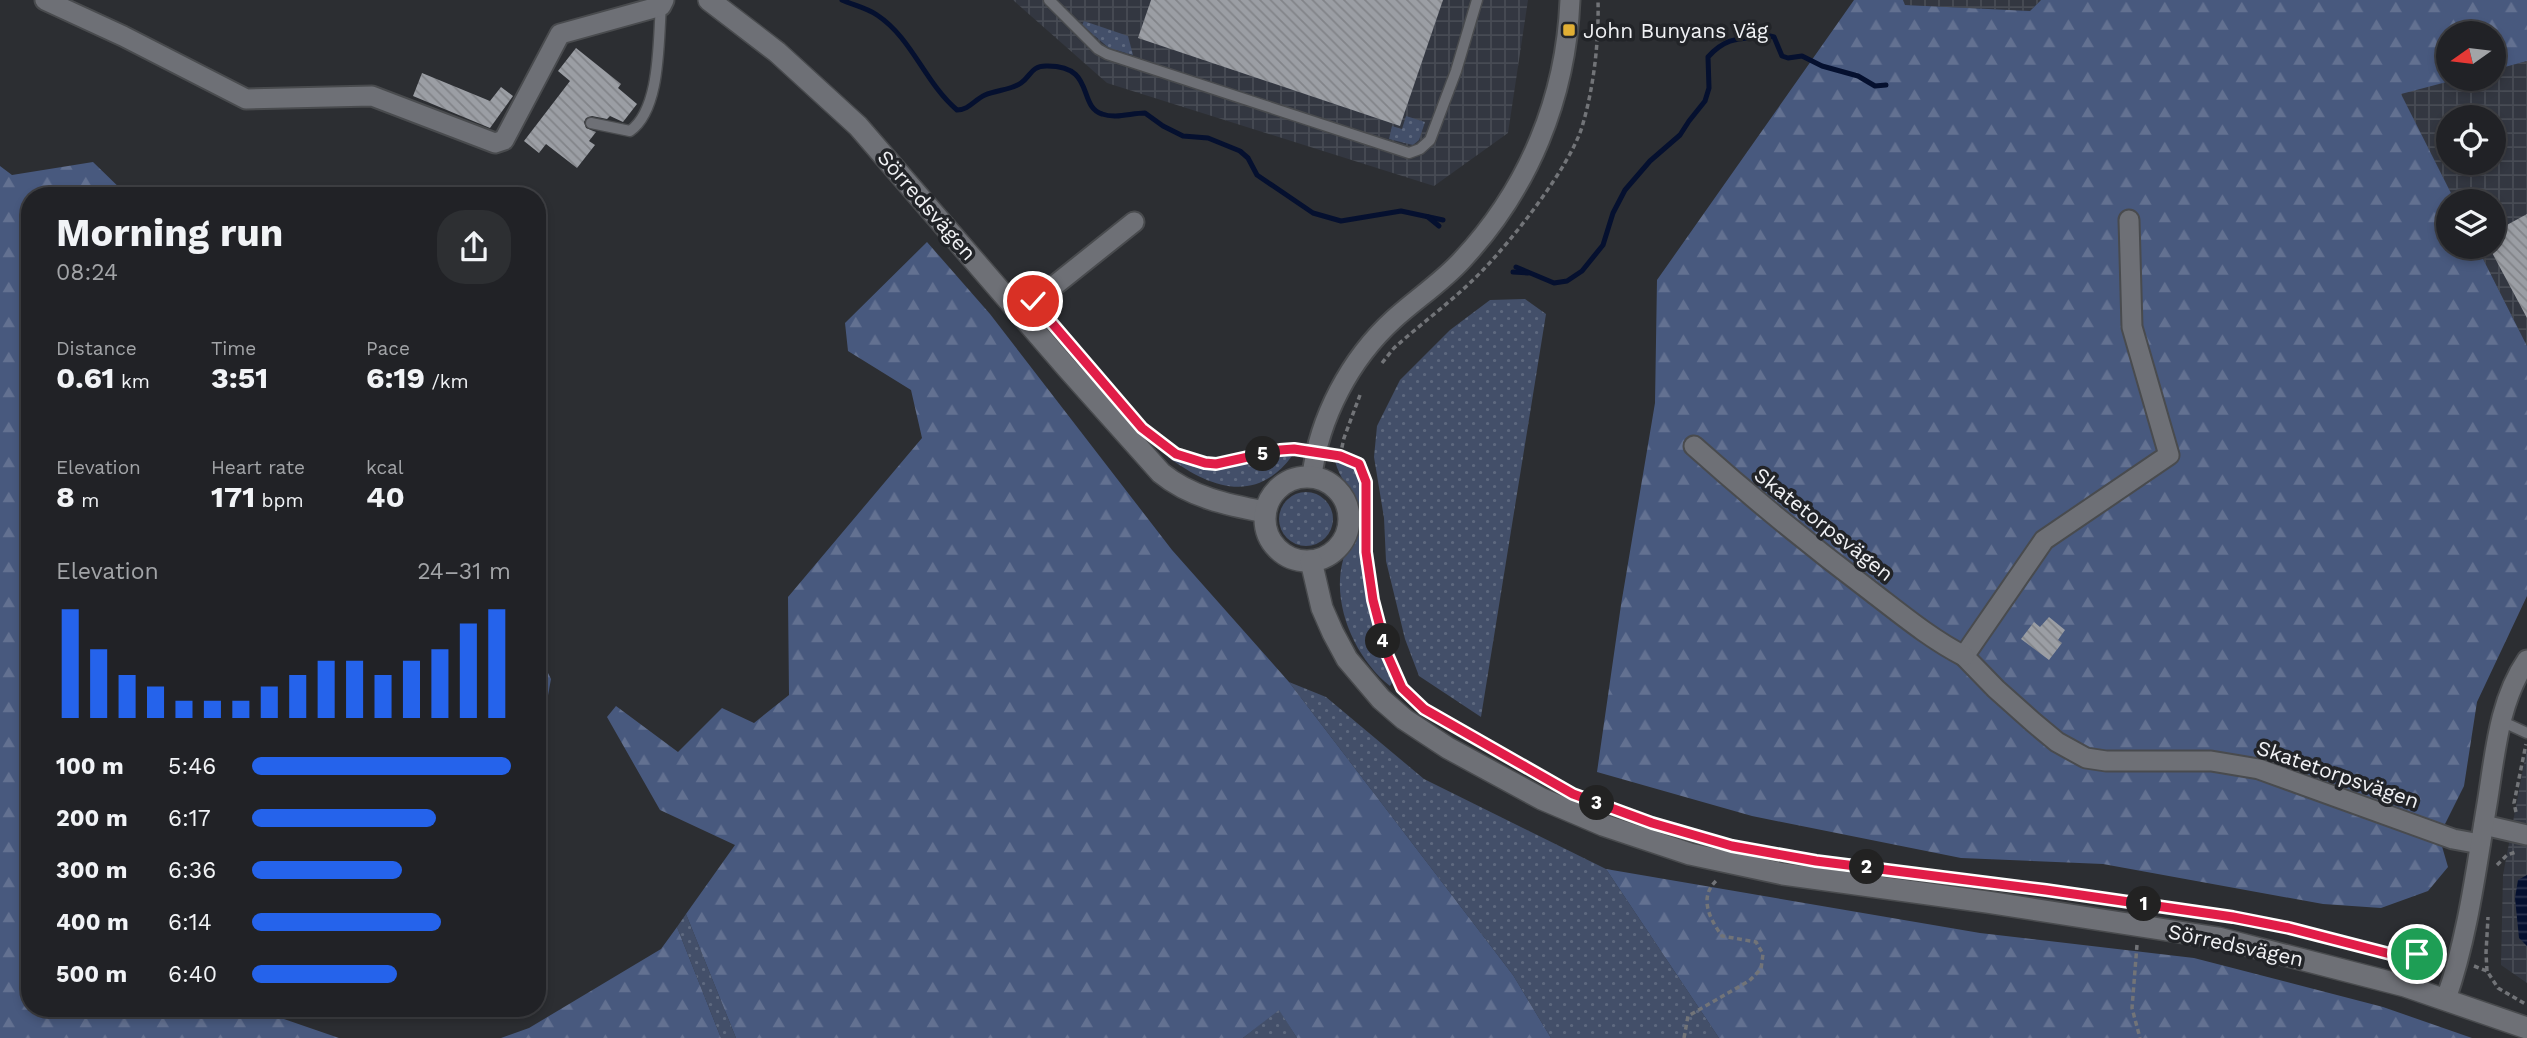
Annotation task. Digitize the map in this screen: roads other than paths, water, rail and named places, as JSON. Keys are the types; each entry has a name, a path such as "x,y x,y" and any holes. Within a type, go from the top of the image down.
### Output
{"street":[{"path":"46,0 246,99 372,96 495,143 505,140 559,34 663,3"},
{"name":"Sörredsvägen","path":"709,0 777,52 858,126 1141,453 1170,480 1199,496 1265,512"},
{"path":"1312,477 1315,452 1331,408 1370,343 1462,261 1504,207 1525,173 1545,131 1561,75 1569,30 1570,0"},
{"path":"1965,656 2044,540 2169,455 2132,327 2129,220"},
{"path":"1020,313 1134,222"},
{"name":"Skatetorpsvägen","path":"1694,446 1759,504 1852,577 1941,644 1965,656 1996,689 2073,753 2106,761 2211,761 2259,769 2453,839 2480,844"},
{"path":"1300,477 1312,477 1327,481 1339,491 1347,504 1349,519 1346,534 1338,547 1326,556 1311,561 1292,558 1276,547 1266,531 1265,512 1272,494 1282,484 1300,477"},
{"name":"Sörredsvägen","path":"1311,561 1322,608 1347,659 1381,699 1404,719 1459,755 1553,804 1638,838 1690,854 1783,874 2218,938 2446,999 2527,1028"},
{"path":"2446,999 2459,961 2501,721 2520,670 2527,660"},
{"path":"2484,825 2526,842"}],"lane":[{"path":"1049,0 1098,49 1107,54 1409,153 1420,149 1430,140 1456,71 1478,0"},
{"path":"591,122 630,131 638,126 645,113 654,81 663,3"},
{"path":"2501,721 2527,733"}],"waterway":[{"path":"842,0 873,13 889,25 957,110 968,107 985,95 1017,85 1037,68 1062,67 1079,79 1094,110 1118,116 1145,113 1183,136 1208,138 1240,151 1248,158 1257,175 1313,213 1341,221 1401,211 1443,220"},
{"path":"1516,267 1554,283 1567,281 1582,271 1603,245 1613,213 1625,190 1650,161 1680,135 1705,101 1709,88 1708,57 1730,41 1774,37 1782,56 1802,56 1822,66 1858,76 1875,86 1886,85"},
{"path":"1428,217 1439,226"},
{"path":"1513,272 1528,273"}],"place":[{"name":"John Bunyans Väg","path":"1569,30"}]}
